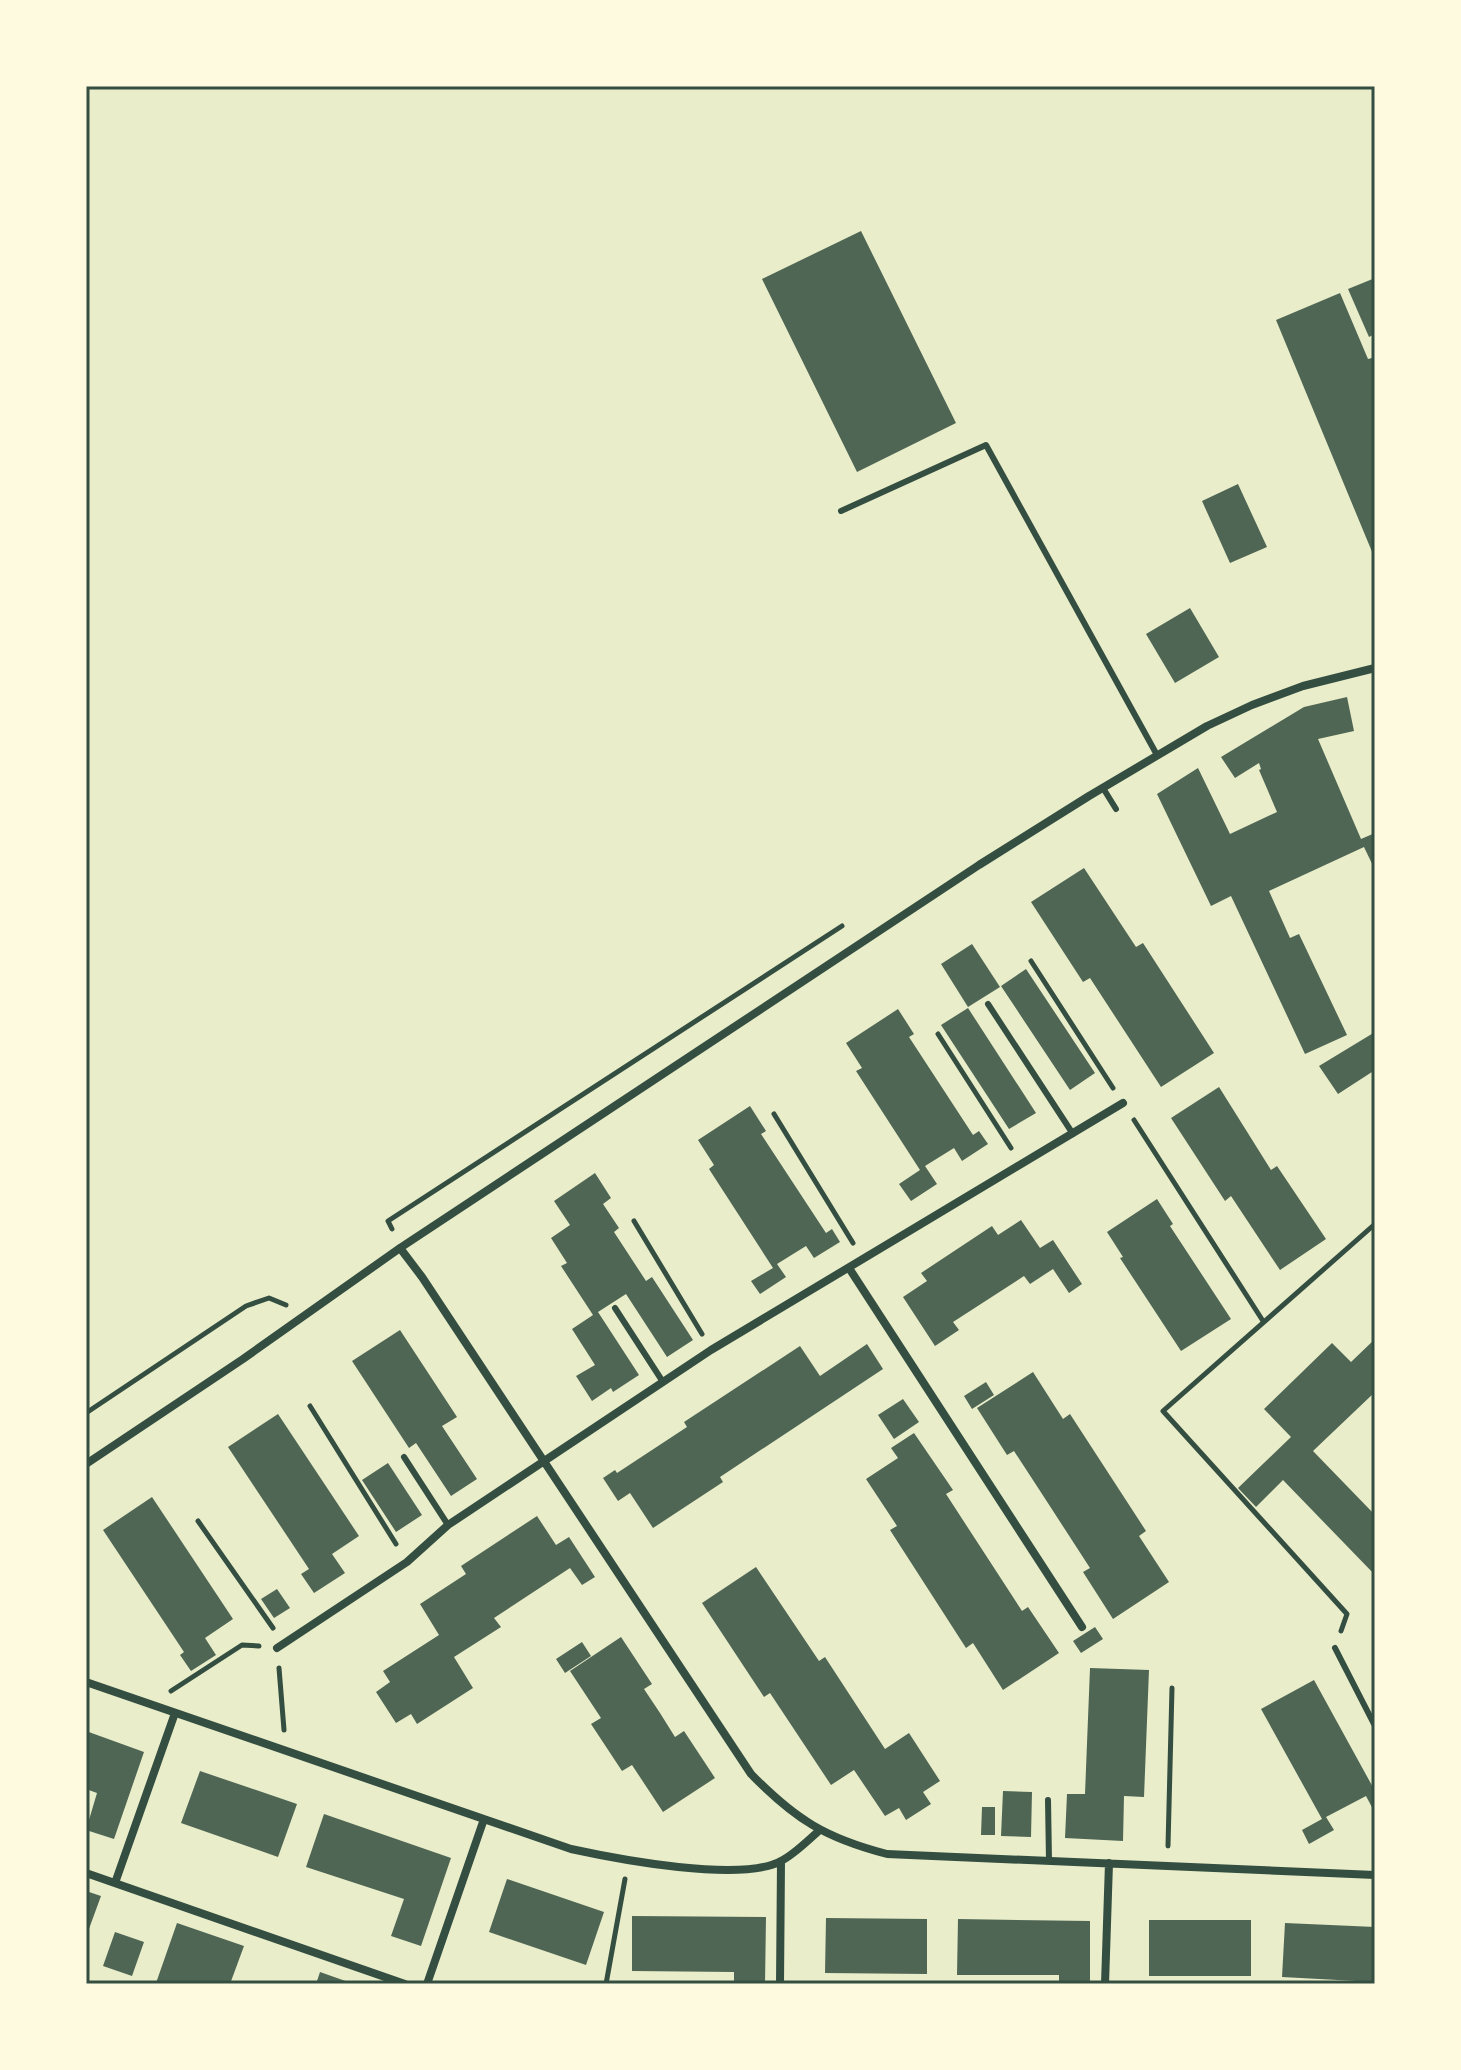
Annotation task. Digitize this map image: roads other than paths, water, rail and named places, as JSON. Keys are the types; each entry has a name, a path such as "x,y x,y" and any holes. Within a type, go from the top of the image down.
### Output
{"street":[{"path":"86,1464 400,1248 979,865 1103,788 1207,726 1252,705 1303,686 1375,668"},
{"path":"280,1646 407,1562 448,1525 711,1350 1123,1103"},
{"path":"400,1248 751,1774 783,1807 850,1845 887,1854 1375,1875"},
{"path":"849,1268 1082,1627"},
{"path":"86,1682 571,1849 628,1861 732,1871 758,1869 781,1861 820,1830"},
{"path":"115,1883 175,1713"},
{"path":"427,1984 484,1819"},
{"path":"780,1984 781,1861"},
{"path":"1105,1984 1109,1863"},
{"path":"86,1873 405,1984"}],"lane":[{"path":"841,511 986,445 1157,755"},
{"path":"1103,788 1116,809"},
{"path":"988,1004 1073,1134"},
{"path":"615,1308 663,1382"},
{"path":"404,1457 448,1525"},
{"path":"1335,1648 1375,1726"},
{"path":"1048,1800 1049,1861"}]}
